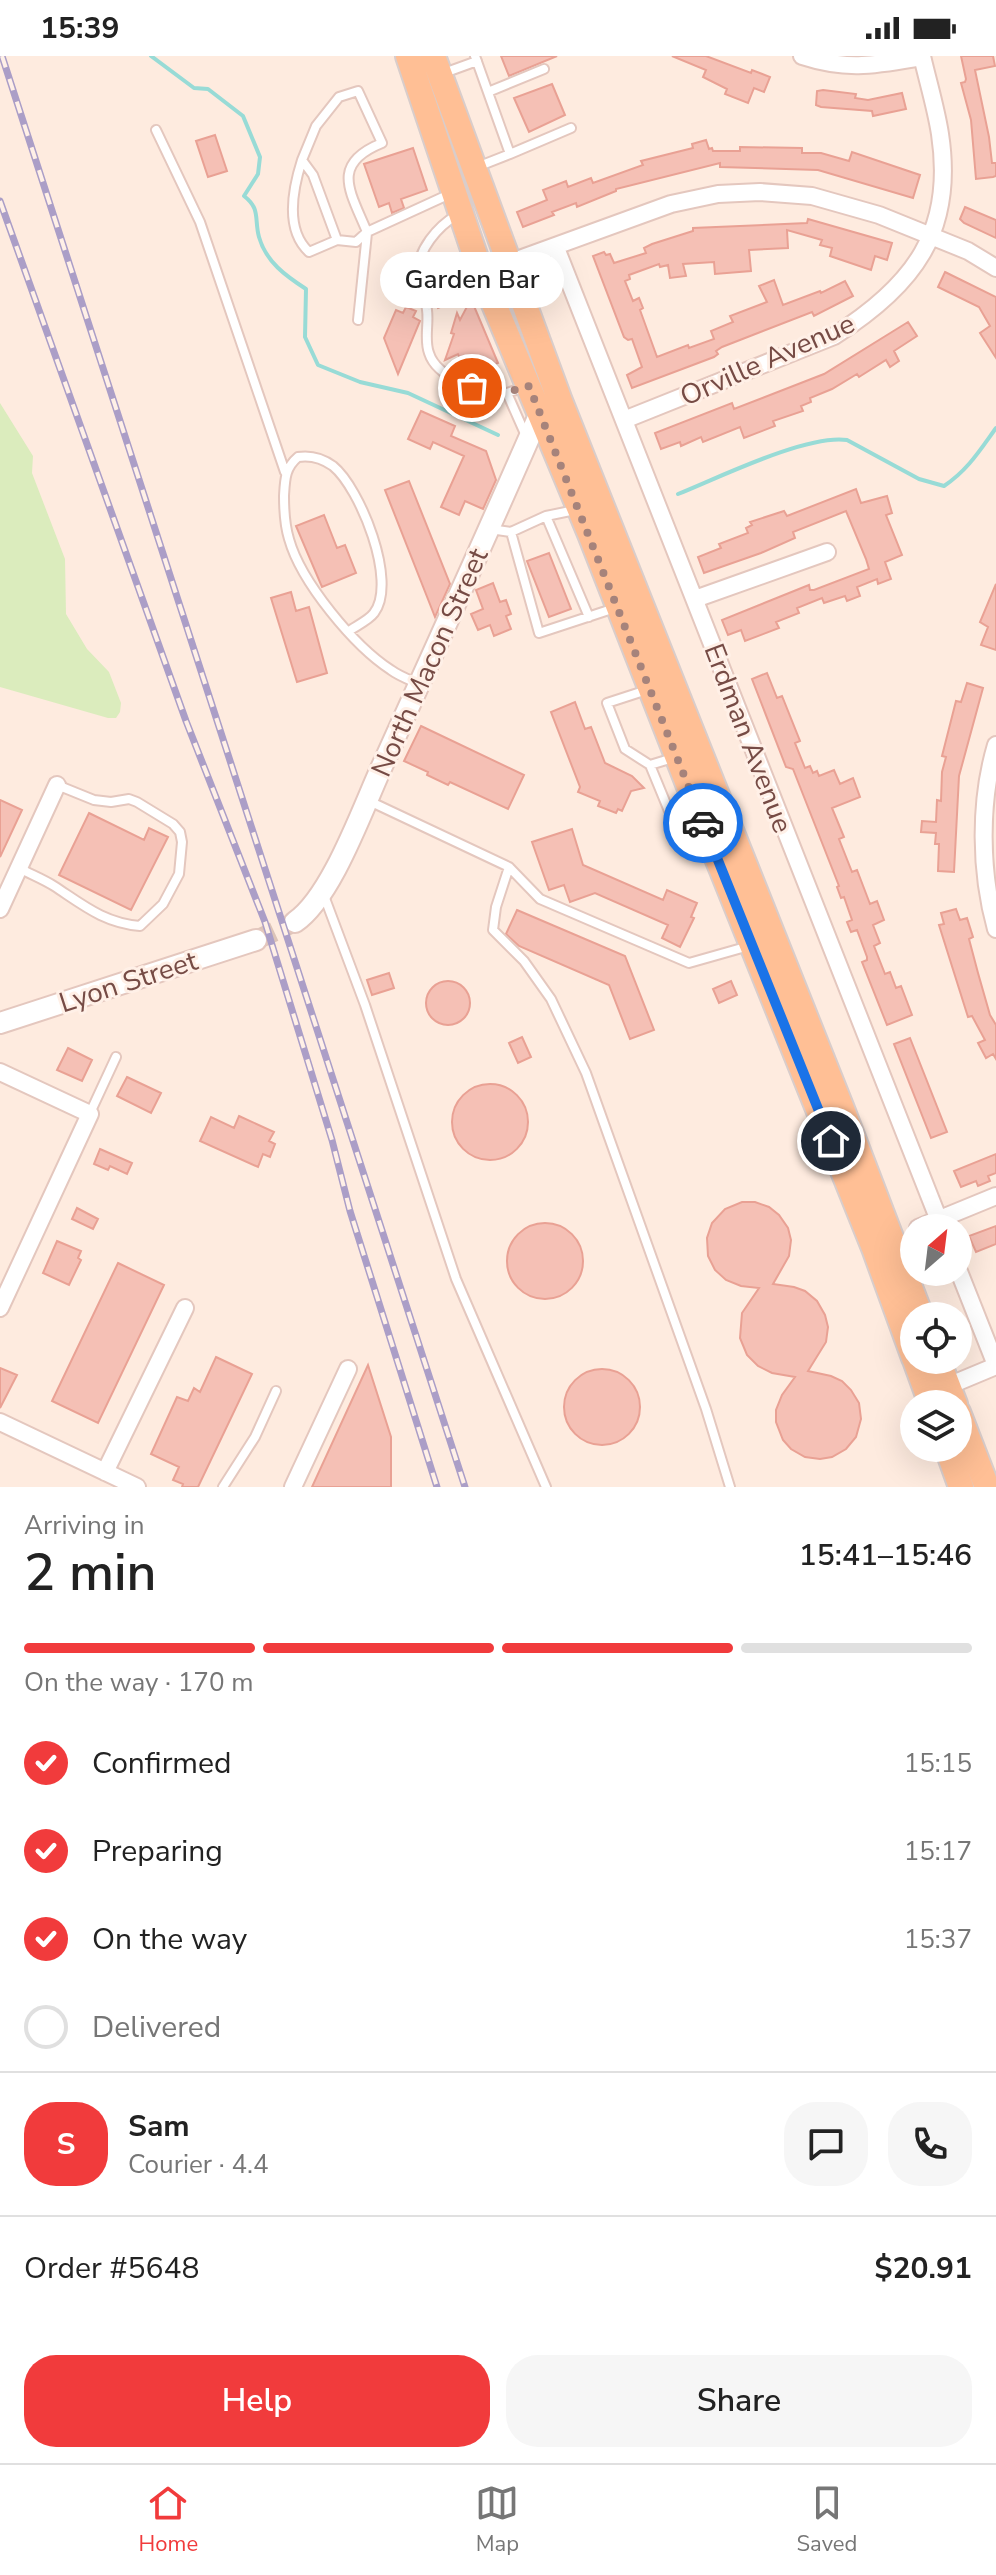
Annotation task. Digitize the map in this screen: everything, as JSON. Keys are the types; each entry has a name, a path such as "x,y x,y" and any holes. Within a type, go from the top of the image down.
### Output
{"main road":[{"name":"Erdman Avenue","path":"408,56 430,71 474,168 508,264 580,509 677,757 763,941 900,1215"},
{"name":"Erdman Avenue","path":"430,71 457,203 518,390 550,407 763,941 900,1320"},
{"path":"972,1448 987,1487"},
{"path":"952,1462 961,1487"}],"street":[{"path":"802,56 846,67 922,57"},
{"name":"Orville Avenue","path":"624,420 834,336 889,297 907,278 931,236 943,183 940,131 922,57"},
{"path":"481,273 671,204 718,194 760,192 791,193 879,215 968,251 996,268"},
{"name":"Erdman Avenue","path":"556,248 936,1214"},
{"name":"North Macon Street","path":"295,922 308,913 323,892 528,441 550,407"},
{"path":"695,599 827,552"},
{"path":"996,745 986,804 984,860 991,882 996,929"},
{"path":"0,909 57,785"},
{"name":"Lyon Street","path":"0,1023 256,940"},
{"path":"0,1072 90,1114 0,1308"},
{"path":"961,1214 996,1196"},
{"path":"960,1390 996,1366 965,1286"},
{"path":"105,1472 185,1308"},
{"path":"293,1487 348,1369"},
{"path":"0,1422 137,1487"}],"lane":[{"path":"430,71 476,59 510,154"},
{"path":"488,92 544,69"},
{"path":"358,320 367,232 349,189 350,167 354,157 382,143 358,91 339,97 316,126 293,187 292,209 300,244 309,252 337,240 356,242 367,232 457,203"},
{"path":"474,168 571,128"},
{"path":"156,130 200,222 285,472 284,501 289,539 311,583 334,618 391,670 419,684"},
{"path":"302,160 313,175 337,240"},
{"path":"457,203 433,235 418,274 428,316 427,349 436,365 454,378 491,393 518,390 528,441"},
{"path":"285,472 298,457 314,456 334,467 354,491 383,579 374,614 349,631"},
{"path":"489,529 511,532 546,516 580,509"},
{"path":"546,516 589,617"},
{"path":"511,532 539,633 619,607"},
{"path":"650,688 607,703 625,749 650,765 669,811"},
{"path":"650,765 677,757"},
{"path":"19,868 52,885 85,909 123,924 140,926 163,904 179,874 182,842 180,832 173,824 129,799 111,802 94,800 57,785"},
{"path":"366,800 509,867 540,899 689,963 763,941"},
{"path":"509,867 496,907 493,930 524,961 545,990 586,1073 706,1409 730,1487"},
{"path":"323,892 365,1005 456,1279 546,1487"},
{"path":"90,1114 116,1057"},
{"path":"223,1487 255,1437 276,1391"}],"green space":[{"path":"0,403 33,456 32,473 65,559 66,614 87,649 109,672 121,703 116,718 0,687"}],"building":[{"path":"501,56 557,56 509,76"},
{"path":"672,56 706,56 770,77 764,92 754,88 748,103 725,94 727,89 703,77 706,70"},
{"path":"961,56 993,56 995,66 975,70 992,163 996,163 996,176 993,177 976,179 971,120 961,83 966,79"},
{"path":"552,84 565,115 529,132 514,98"},
{"path":"817,91 856,94 855,98 868,100 902,93 906,109 873,116 872,111 821,107 816,105"},
{"path":"215,135 227,171 208,177 196,141"},
{"path":"706,140 713,151 740,151 740,147 802,148 802,153 821,153 849,161 852,152 920,175 913,198 818,170 720,167 720,163 616,189 577,207 576,203 552,212 554,215 523,227 517,212 547,200 543,190 566,181 568,187 591,178 593,183 643,165 641,161 693,148 692,144"},
{"path":"413,148 427,190 401,199 404,208 392,213 389,203 379,207 364,164"},
{"path":"965,207 996,220 996,238 960,219"},
{"path":"808,219 892,243 887,260 875,256 871,270 830,256 832,248 820,245 822,240 787,230 788,248 749,250 751,271 715,274 714,262 683,264 686,276 670,278 668,265 660,267 659,264 629,275 630,279 625,281 633,301 639,298 643,308 640,310 657,357 714,339 711,331 733,322 730,316 767,302 759,286 774,280 783,305 821,293 845,281 853,296 814,316 812,312 722,347 714,357 632,388 627,375 642,367 632,339 624,337 593,256 604,252 610,254 614,263 646,253 644,248 693,231 693,228 807,223"},
{"path":"439,254 443,267 440,268 453,302 438,308 425,274 428,259"},
{"path":"945,272 996,297 996,358 980,333 990,326 979,307 938,287"},
{"path":"471,299 498,363 466,375 458,354 445,360 457,313 460,320"},
{"path":"406,307 416,311 413,317 420,321 398,374 384,338 396,310 403,313"},
{"path":"908,322 917,336 894,351 899,361 890,367 886,360 859,377 857,374 810,398 811,402 801,406 803,411 773,421 775,426 744,438 740,427 703,442 701,437 681,446 680,442 661,449 655,433 732,403 734,409 824,374"},
{"path":"421,411 455,426 451,436 486,451 496,480 483,509 465,501 459,515 441,507 464,456 433,442 430,449 408,439"},
{"path":"409,481 450,584 435,617 385,490"},
{"path":"856,489 861,503 887,496 892,513 886,515 902,555 885,562 891,579 878,584 877,579 857,587 860,596 847,601 845,596 824,603 822,598 797,608 799,613 776,622 779,628 745,641 741,630 728,635 722,620 809,585 810,590 814,590 869,569 866,559 846,511 793,532 795,538 761,553 704,573 698,557 721,548 719,544 748,533 746,528 752,525 750,522 784,511 787,516"},
{"path":"324,515 337,548 345,545 356,573 322,587 296,526"},
{"path":"549,553 571,609 549,617 527,561"},
{"path":"493,583 500,602 506,600 511,614 506,616 511,629 494,636 490,625 478,630 471,614 483,609 476,590"},
{"path":"996,584 996,650 981,645 988,627 980,622"},
{"path":"291,592 296,611 309,607 327,673 297,682 271,598"},
{"path":"767,673 777,698 782,696 800,741 795,743 805,768 810,766 813,773 817,771 819,776 834,770 840,784 853,778 860,797 832,808 844,837 839,839 852,872 857,870 870,904 877,901 884,920 873,925 880,943 874,946 885,974 890,972 896,988 901,986 912,1015 887,1025 862,962 867,957 857,930 851,932 847,922 852,920 844,897 841,898 793,769 786,767 752,679"},
{"path":"967,683 983,688 959,776 954,872 938,871 939,844 935,844 936,833 921,832 922,821 936,822 946,757 942,756 956,701 961,702"},
{"path":"575,702 585,729 591,727 605,763 632,776 644,788 631,791 622,811 618,809 616,813 598,806 600,801 578,792 580,787 551,712"},
{"path":"421,726 524,775 508,809 450,782 448,785 404,761"},
{"path":"0,800 22,810 0,857"},
{"path":"89,813 144,840 149,828 168,837 131,910 59,875"},
{"path":"572,829 583,865 663,900 667,890 697,903 691,917 694,918 680,947 662,938 668,925 595,893 570,902 564,885 549,890 532,842"},
{"path":"956,909 960,920 967,918 973,937 969,939 990,1015 996,1025 996,1059 993,1054 986,1058 978,1043 985,1040 972,1016 968,1017 939,925 944,924 941,913"},
{"path":"517,910 625,956 654,1030 630,1039 609,985 519,946 506,934"},
{"path":"389,973 394,988 372,995 367,980"},
{"path":"448,981 464,987 470,1003 464,1019 448,1025 432,1019 426,1003 432,987"},
{"path":"731,981 737,995 719,1003 713,989"},
{"path":"522,1037 531,1057 518,1063 509,1043"},
{"path":"910,1038 947,1132 931,1138 894,1044"},
{"path":"68,1048 92,1060 82,1081 57,1070"},
{"path":"127,1077 161,1093 151,1113 117,1096"},
{"path":"490,1084 505,1087 517,1095 525,1107 528,1122 525,1137 517,1149 505,1157 490,1160 475,1157 463,1149 455,1137 452,1122 455,1107 463,1095 475,1087"},
{"path":"239,1116 274,1132 269,1141 275,1144 270,1157 263,1154 258,1167 200,1141 211,1117 234,1128"},
{"path":"100,1149 132,1163 127,1174 110,1166 108,1170 94,1164"},
{"path":"996,1154 996,1173 988,1176 990,1181 978,1186 976,1181 961,1187 954,1171"},
{"path":"742,1202 769,1207 788,1228 791,1240 789,1256 773,1284 805,1291 817,1301 825,1315 828,1327 826,1342 808,1371 842,1381 859,1403 861,1419 856,1437 846,1449 832,1457 805,1457 783,1440 776,1422 776,1410 795,1377 772,1373 758,1366 747,1355 740,1338 742,1313 759,1288 726,1280 715,1270 708,1256 707,1238 712,1223 725,1209"},
{"path":"77,1208 98,1219 93,1229 72,1219"},
{"path":"545,1223 559,1226 572,1234 580,1247 583,1261 580,1275 572,1288 559,1296 545,1299 531,1296 518,1288 510,1275 507,1261 510,1247 518,1234 531,1226"},
{"path":"996,1226 996,1244 976,1252 972,1235"},
{"path":"57,1241 81,1251 78,1258 81,1260 69,1285 43,1273"},
{"path":"118,1263 164,1285 98,1423 52,1401"},
{"path":"216,1357 252,1374 198,1487 182,1487 183,1484 173,1480 179,1467 151,1454 177,1397 188,1401 194,1388 200,1392"},
{"path":"368,1365 391,1437 391,1487 312,1487"},
{"path":"0,1368 17,1375 0,1408"},
{"path":"602,1369 617,1372 629,1380 637,1392 640,1407 637,1422 629,1434 617,1442 602,1445 587,1442 575,1434 567,1422 564,1407 567,1392 575,1380 587,1372"}],"waterway":[{"path":"151,56 194,88 208,89 243,116 260,157 258,174 244,196 255,210 259,237 266,254 284,273 306,289 305,337 318,365 360,382 408,393 498,435"},
{"path":"678,494 786,450 830,440 847,440 919,479 944,486 967,466 996,428"}],"tunnel":[{"path":"256,940 295,922"}],"railway":[{"path":"2,56 465,1487"},
{"path":"0,201 186,721 265,922 332,1140 350,1211 437,1487"}],"way so far":[{"path":"472,388 507,393 529,386 703,823"}],"place":[{"name":"Garden Bar","path":"472,388"}],"route":[{"path":"703,823 831,1141"}]}
